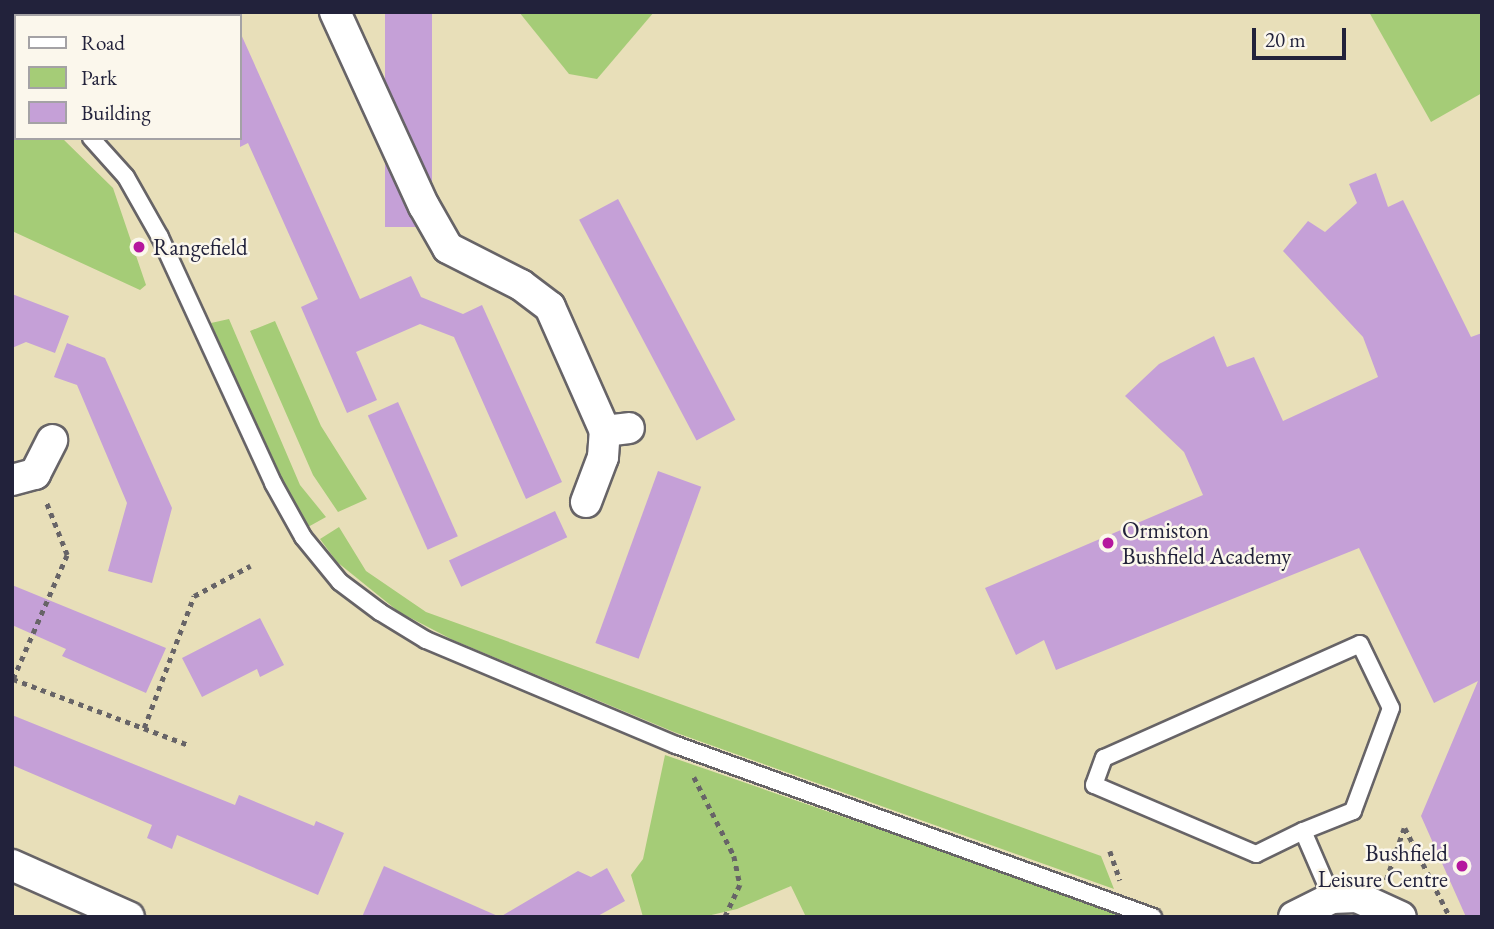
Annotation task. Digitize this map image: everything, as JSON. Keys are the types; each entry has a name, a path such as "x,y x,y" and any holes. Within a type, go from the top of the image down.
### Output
{"street":[{"path":"335,12 424,206 448,248 521,285 550,307 617,429 586,502"},
{"path":"24,477 52,440"},
{"path":"12,865 129,917"},
{"path":"1294,917 1332,898 1357,897 1390,910"}],"lane":[{"path":"92,140 126,177 160,237 273,483 303,537 340,582 426,640 676,745 1128,904 1153,917"},
{"path":"1360,644 1391,708 1353,811 1303,831 1255,853 1094,785 1104,758 1360,644"},
{"path":"1303,831 1332,898"}],"path":[{"path":"24,477 67,555 13,679 189,745"},
{"path":"144,728 194,596 250,566"},
{"path":"676,745 734,856 740,885 725,917"},
{"path":"1390,910 1405,828 1450,917"}],"green space":[{"path":"519,12 654,12 597,79 569,74"},
{"path":"1369,12 1482,12 1482,93 1431,122"},
{"path":"12,102 14,140 64,140 113,188 146,285 140,290 12,231"},
{"path":"229,319 300,485 326,517 308,527 269,457 211,323"},
{"path":"275,321 321,426 367,499 338,512 313,475 250,331"},
{"path":"339,527 366,571 426,612 1101,856 1114,889 674,732 453,640 399,612 337,562 320,539"},
{"path":"665,755 1115,911 1118,917 806,917 791,886 737,909 703,917 643,917 631,875 643,859"}],"building":[{"path":"385,12 432,12 432,227 385,227"},
{"path":"242,36 360,299 411,276 421,297 463,314 482,305 562,482 526,499 454,337 420,324 356,352 377,400 347,413 301,307 318,299 248,143 240,147"},
{"name":"Ormiston Bushfield Academy","path":"1376,173 1388,207 1403,200 1471,337 1482,333 1482,917 1466,917 1421,816 1478,681 1434,703 1359,548 1056,670 1044,640 1016,655 985,588 1203,495 1184,452 1125,396 1159,364 1214,336 1227,367 1254,357 1283,421 1378,377 1363,337 1283,251 1308,221 1325,232 1357,203 1349,184"},
{"path":"618,199 735,420 697,440 579,220"},
{"path":"12,294 69,316 55,353 26,342 12,348"},
{"path":"67,343 105,358 172,508 152,583 108,571 127,503 77,385 54,377"},
{"path":"398,402 458,536 428,550 368,415"},
{"path":"658,471 701,487 639,659 595,643"},
{"path":"555,511 567,537 461,587 449,560"},
{"path":"12,585 166,648 146,693 62,656 66,649 12,625"},
{"path":"260,618 284,665 260,677 257,669 202,697 182,658"},
{"path":"12,715 235,805 239,795 314,826 316,821 344,833 318,895 177,835 172,849 147,838 152,825 12,765"},
{"path":"384,866 500,917 362,917"},
{"path":"607,868 625,901 596,917 500,917 578,871 591,877"}],"place":[{"name":"Rangefield","path":"139,247"},
{"name":"Ormiston Bushfield Academy","path":"1108,543"},
{"name":"Bushfield Leisure Centre","path":"1462,866"}]}
